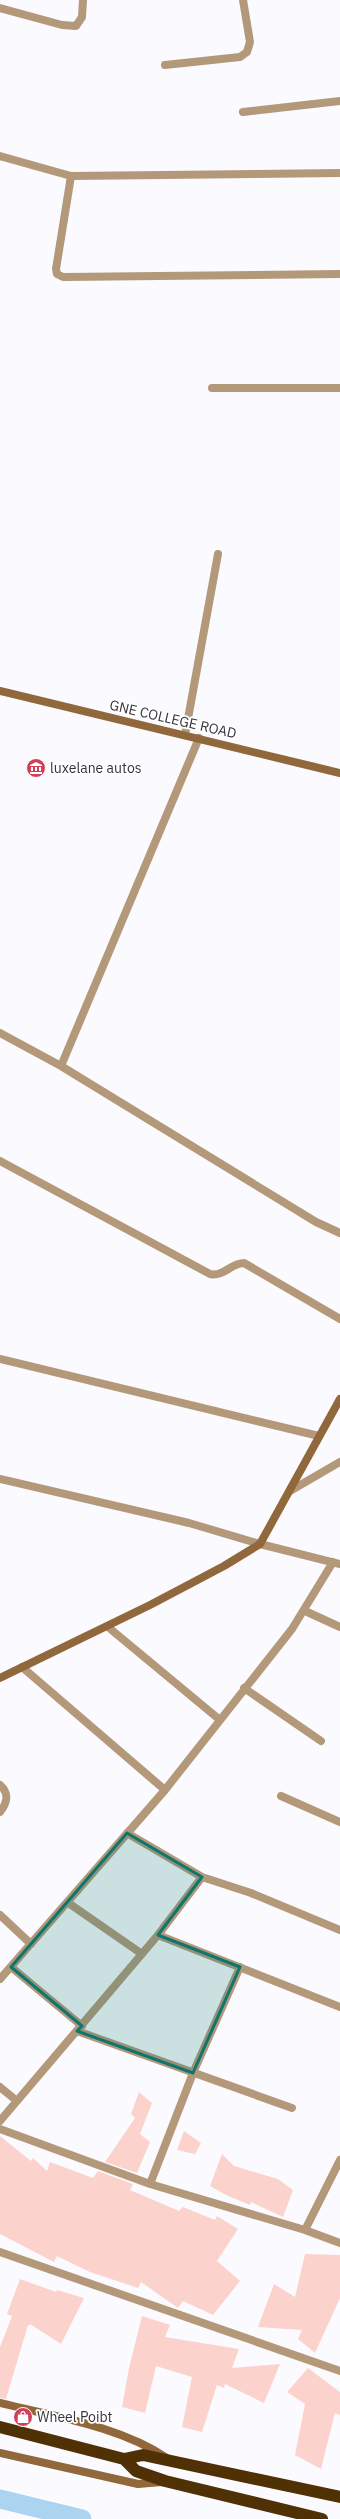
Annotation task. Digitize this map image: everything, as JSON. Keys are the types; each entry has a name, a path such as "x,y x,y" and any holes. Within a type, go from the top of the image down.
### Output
{"highway":[{"path":"0,2427 124,2458 143,2455 171,2460 340,2497"},
{"path":"124,2458 136,2471 165,2481 322,2519"}],"street":[{"path":"0,8 62,25 76,26 82,18 83,0"},
{"path":"165,65 240,57 247,52 250,42 243,0"},
{"path":"243,112 340,101"},
{"path":"0,156 71,176 340,173"},
{"path":"71,176 56,269 57,274 63,278 340,274"},
{"path":"212,388 340,388"},
{"path":"185,735 218,554"},
{"name":"GNE COLLEGE ROAD","path":"0,691 340,773"},
{"path":"61,1066 199,738"},
{"path":"0,1033 61,1066 316,1222 340,1233"},
{"path":"0,1161 210,1274 220,1275 239,1263 244,1262 340,1319"},
{"path":"0,1359 319,1436"},
{"path":"0,1678 108,1627 224,1566 260,1544 340,1399"},
{"path":"290,1491 340,1462"},
{"path":"0,1479 189,1522 260,1544 336,1563 305,1611 165,1790 0,1979"},
{"path":"305,1611 340,1627"},
{"path":"108,1627 220,1720"},
{"path":"22,1667 165,1790"},
{"path":"244,1688 321,1741"},
{"path":"0,1785 6,1795 7,1802 0,1812"},
{"path":"281,1796 340,1822"},
{"path":"126,1833 202,1877 258,1896 340,1930"},
{"path":"0,2121 158,1935 202,1877"},
{"path":"67,1902 142,1954"},
{"path":"0,1915 31,1944"},
{"path":"158,1935 340,2007"},
{"path":"11,1967 79,2028 193,2073 292,2108"},
{"path":"150,2184 193,2073 240,1967"},
{"path":"0,2087 17,2101"},
{"path":"0,2129 150,2184 305,2230 340,2243"},
{"path":"305,2230 340,2160"},
{"path":"0,2252 340,2371"},
{"path":"0,2403 107,2431 147,2444 171,2460"},
{"path":"0,2452 138,2484 165,2481"}],"highlighted area":[{"path":"127,1833 202,1877 158,1935 240,1967 193,2073 77,2031 82,2026 11,1967"}],"building":[{"path":"139,2092 152,2103 140,2134 150,2142 137,2173 105,2162 135,2118 131,2114"},
{"path":"184,2131 201,2143 195,2154 177,2150"},
{"path":"0,2136 31,2161 33,2158 47,2171 50,2162 93,2178 98,2171 133,2184 130,2190 179,2211 183,2207 215,2220 217,2216 238,2229 217,2261 240,2281 213,2315 183,2301 178,2308 141,2282 138,2288 90,2272 57,2256 54,2262 0,2234"},
{"path":"222,2154 234,2166 278,2179 293,2190 283,2217 251,2202 250,2205 226,2195 210,2186"},
{"path":"305,2254 340,2255 340,2298 315,2353 298,2339 302,2330 258,2327 274,2284 295,2297"},
{"path":"20,2279 56,2292 57,2290 84,2298 61,2344 30,2324 29,2326 28,2325 6,2399 0,2398 0,2347 12,2316 7,2314"},
{"path":"142,2316 170,2325 165,2337 239,2349 232,2368 280,2364 264,2403 225,2384 224,2388 217,2385 202,2432 182,2427 192,2377 156,2366 145,2413 122,2407 129,2368"},
{"path":"308,2368 340,2392 340,2415 335,2413 321,2469 295,2455 305,2404 287,2392"}],"waterway":[{"path":"0,2499 82,2519"}],"place":[{"name":"luxelane autos","path":"36,768"},
{"name":"Wheel Poibt","path":"23,2417"}]}
